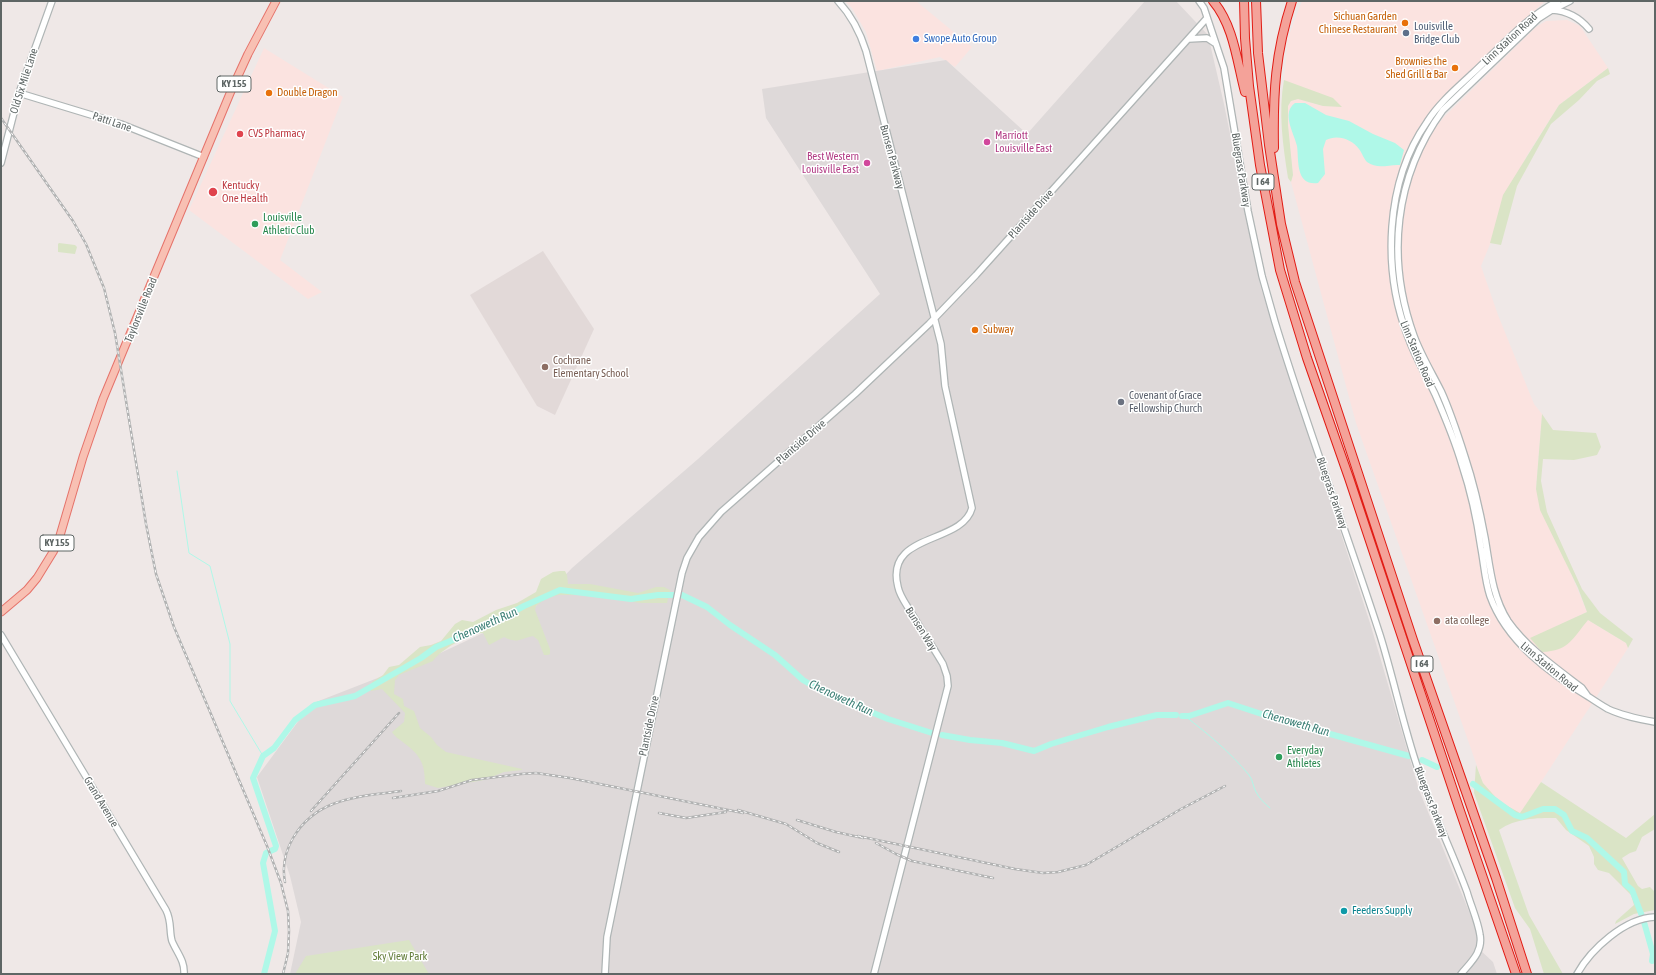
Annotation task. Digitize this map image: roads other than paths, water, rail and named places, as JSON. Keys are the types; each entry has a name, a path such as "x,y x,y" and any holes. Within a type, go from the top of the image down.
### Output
{"highway":[{"path":"1213,1 1220,10 1231,37 1254,126"},
{"name":"I 64","path":"1244,1 1245,46 1254,126 1280,270 1298,330 1516,974"},
{"name":"I 64","path":"1256,1 1258,53 1263,103 1281,224 1295,282 1413,640 1496,878 1527,974"},
{"path":"1272,163 1274,150 1274,87 1276,68 1281,36 1292,1"}],"main road":[{"name":"Taylorsville Road","path":"1,612 27,590 37,578 53,552 63,526 83,457 104,399 246,58 276,1"}],"street":[{"name":"Old Six Mile Lane","path":"1,163 19,93 52,1"},
{"name":"Bunsen Parkway","path":"838,1 853,20 863,39 934,318"},
{"name":"Bluegrass Parkway","path":"1199,1 1203,6 1217,44 1228,87 1244,193 1256,251 1274,322 1380,637 1404,725 1418,769 1435,815 1464,884 1480,933 1481,942 1478,952 1461,974"},
{"path":"1541,10 1549,1"},
{"name":"Linn Station Road","path":"1558,1 1541,10 1447,97 1427,121 1418,136 1404,170 1397,196 1394,216 1392,263 1397,302 1407,334 1446,420 1463,466 1476,518 1487,583 1495,608 1503,623 1525,649 1580,693 1623,715 1655,722"},
{"name":"Linn Station Road","path":"1570,1 1538,19 1442,110 1423,140 1406,183 1400,218 1398,263 1403,301 1413,332 1421,353 1452,417 1468,464 1481,517 1492,582 1500,606 1508,620 1529,645 1582,688 1588,696"},
{"path":"1552,10 1562,11 1575,16 1581,20 1589,30"},
{"name":"Plantside Drive","path":"605,974 608,930 678,586 687,558 700,537 710,524 729,505 855,394 934,318 976,275 1207,18"},
{"path":"1189,39 1207,38 1217,44"},
{"name":"Patti Lane","path":"19,93 121,124 204,157"},
{"name":"Bunsen Way","path":"874,974 948,686 947,676 943,664 901,596 896,580 897,571 901,559 917,544 961,525 970,516 972,508 944,386 941,344 934,318"},
{"name":"Grand Avenue","path":"1,635 166,910 171,922 172,942 183,961 184,974"},
{"path":"1577,974 1586,960 1613,933 1638,921 1655,917"}],"waterway":[{"path":"177,471 189,553 210,566 230,644 230,701 263,756"},
{"name":"Chenoweth Run","path":"264,974 275,931 263,863 266,853 275,849 276,846 253,778 263,756 274,748 295,720 315,705 355,696 421,658 436,647 491,624 524,606 560,590 631,599 658,595 682,595 707,607 730,625 775,655 803,680 825,693 888,719 932,733"},
{"name":"Chenoweth Run","path":"1182,716 1189,716 1228,703 1280,720 1409,756"},
{"name":"Chenoweth Run","path":"942,735 970,740 1002,743 1034,751 1051,744 1108,727 1157,715 1176,715"},
{"path":"1185,716 1242,767 1250,777 1259,796 1270,808"},
{"name":"Chenoweth Run","path":"1422,760 1437,767"},
{"name":"Chenoweth Run","path":"1473,784 1515,815 1522,817 1543,809 1555,809 1564,815 1572,831 1587,838 1624,872 1625,884 1632,890 1642,916"},
{"name":"Chenoweth Run","path":"1644,922 1653,954 1652,961"}],"railway":[{"path":"1,118 73,221 86,244 104,288 115,333 146,524 156,574 174,627 267,846 281,883 288,911 289,931 288,953 283,974"},
{"path":"311,811 399,713"},
{"path":"393,798 438,791 472,780 536,773 570,778 743,813"},
{"path":"858,836 1015,869 1043,873 1058,872 1086,865 1181,809 1225,786"},
{"path":"285,882 284,865 290,843 303,824 314,814 340,801 401,791"},
{"path":"738,810 786,824 817,843 839,852"},
{"path":"659,813 686,818 726,812"},
{"path":"797,820 836,832 863,838"},
{"path":"876,843 912,861 993,878"}],"place":[{"name":"Sichuan Garden Chinese Restaurant","path":"1405,23"},
{"name":"Louisville Bridge Club","path":"1406,33"},
{"name":"Swope Auto Group","path":"916,39"},
{"name":"Brownies the Shed Grill & Bar","path":"1455,68"},
{"name":"Double Dragon","path":"269,93"},
{"name":"CVS Pharmacy","path":"240,134"},
{"name":"Marriott Louisville East","path":"987,142"},
{"name":"Best Western Louisville East","path":"867,163"},
{"name":"Kentucky One Health","path":"213,192"},
{"name":"Louisville Athletic Club","path":"255,224"},
{"name":"Subway","path":"975,330"},
{"name":"Cochrane Elementary School","path":"545,367"},
{"name":"Covenant of Grace Fellowship Church","path":"1121,402"},
{"name":"ata college","path":"1437,621"},
{"name":"Everyday Athletes","path":"1279,757"},
{"name":"Feeders Supply","path":"1344,911"}],"park label":[{"name":"Sky View Park","path":"400,957"}]}
